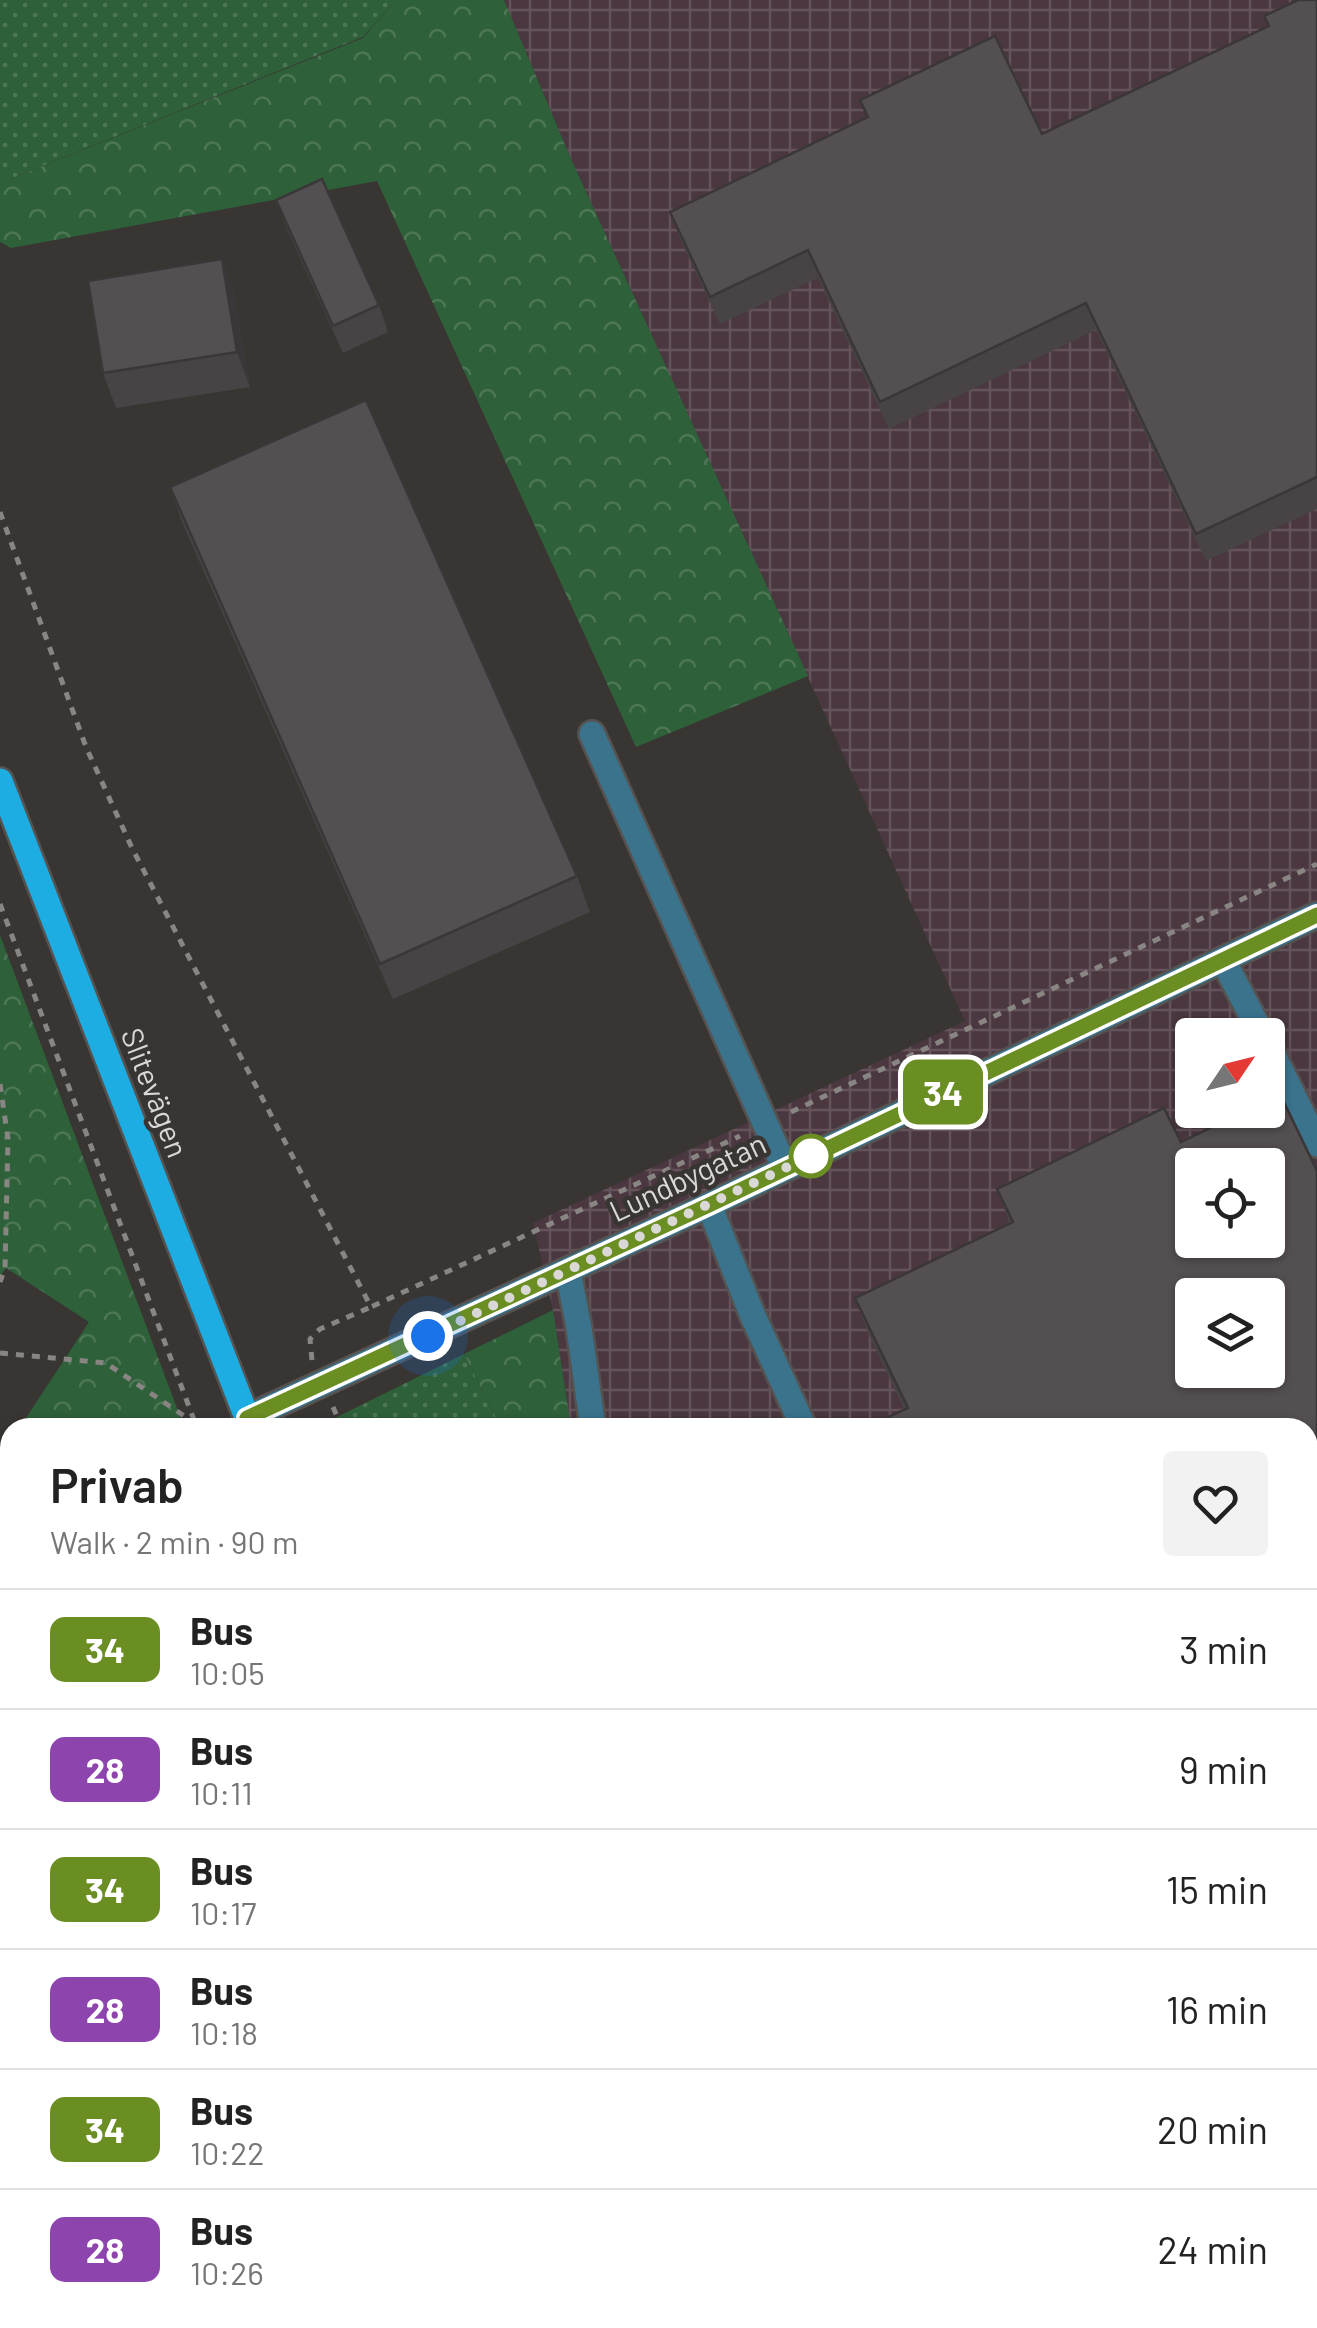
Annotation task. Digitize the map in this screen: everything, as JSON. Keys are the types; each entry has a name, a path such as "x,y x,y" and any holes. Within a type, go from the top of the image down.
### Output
{"main road":[{"name":"Slitevägen","path":"0,781 247,1418"}],"street":[{"path":"592,734 785,1168"},
{"name":"Lundbygatan","path":"259,1418 1317,915"},
{"path":"1223,960 1253,1018"},
{"path":"1285,1079 1317,1144"},
{"path":"709,1205 752,1314 799,1418"},
{"path":"568,1271 592,1418"}],"path":[{"path":"0,512 86,747 132,848 371,1307 1317,864"},
{"path":"0,904 194,1418"},
{"path":"0,1084 8,1139 5,1268 0,1282"},
{"path":"0,1352 106,1362 186,1418"}],"shaded area":[{"path":"504,0 1317,0 1317,1418 570,1418 553,1310 533,1223 965,1021 571,159"}],"green space":[{"path":"0,0 396,0 363,37 0,183"},
{"path":"396,0 504,0 571,159 808,676 636,747 377,181 11,248 0,242 0,183 363,38"},
{"path":"0,935 181,1418 26,1418 89,1322 6,1268 0,1276"},
{"path":"553,1310 570,1418 496,1418 464,1354"},
{"path":"464,1354 496,1418 335,1418"}],"building":[{"path":"1298,0 1317,0 1317,477 1196,534 1086,303 880,402 808,250 710,297 670,212 868,117 860,100 995,36 1042,134 1269,26 1264,16"},
{"path":"322,179 379,305 333,326 276,200"},
{"path":"222,259 237,352 103,373 88,281"},
{"path":"366,400 577,876 380,964 170,487"},
{"path":"1285,1104 1317,1171 1317,1418 886,1418 908,1408 855,1298 1013,1222 997,1189 1164,1108 1181,1142 1210,1128 1285,1128"}],"bus line":[{"name":"34","path":"247,1418 709,1205 1317,915"}],"route":[{"path":"428,1336 811,1156"}]}
